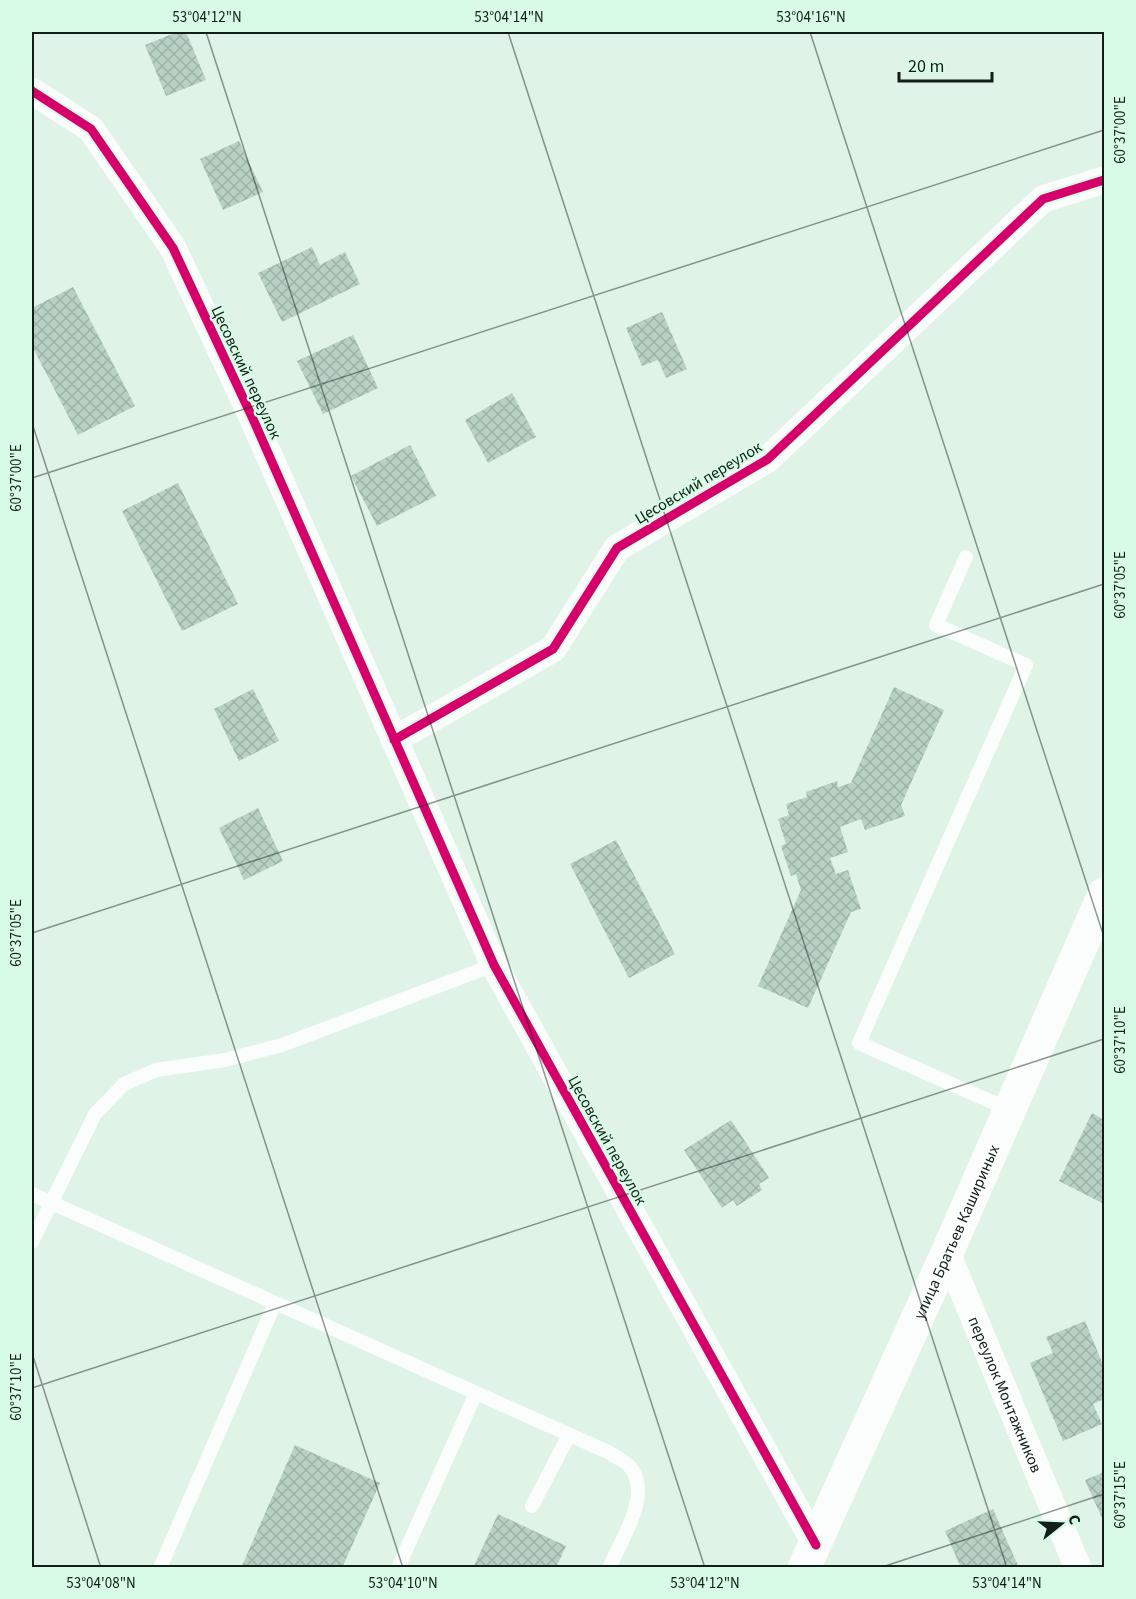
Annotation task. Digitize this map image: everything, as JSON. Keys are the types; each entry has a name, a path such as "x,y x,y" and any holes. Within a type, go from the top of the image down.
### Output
{"main road":[{"name":"улица Братьев Кашириных","path":"810,1556 947,1253 1104,894"}],"street":[{"name":"Цесовский переулок","path":"32,91 91,129 173,248 253,419 494,964 810,1556"},
{"name":"Цесовский переулок","path":"394,740 553,649 617,548 768,459 1043,199 1104,180"},
{"name":"переулок Монтажников","path":"947,1253 1078,1568"}],"lane":[{"path":"966,557 936,625 1026,665 859,1042 1010,1110"},
{"path":"32,1242 95,1114 124,1084 156,1070 225,1060 282,1046 494,964"},
{"path":"32,1194 608,1452 630,1466 639,1482 638,1504 609,1568"},
{"path":"160,1568 275,1304"},
{"path":"398,1568 476,1393"},
{"path":"532,1506 569,1435"}],"building":[{"path":"177,32 186,32 206,80 166,96 145,45"},
{"path":"239,141 263,192 223,210 200,159"},
{"path":"312,247 320,265 345,252 360,284 282,322 258,273"},
{"path":"73,287 135,406 78,435 32,346 32,308"},
{"path":"662,312 687,369 666,378 658,360 642,366 626,328"},
{"path":"353,335 378,388 323,414 297,361"},
{"path":"512,393 536,437 488,463 465,420"},
{"path":"410,445 436,496 377,526 351,476"},
{"path":"178,483 238,604 182,631 122,511"},
{"path":"894,687 944,710 901,805 905,816 865,830 861,819 840,827 848,852 830,858 836,874 848,870 861,909 851,912 808,1008 758,986 801,890 796,874 791,876 781,846 786,844 778,819 789,815 786,804 807,797 806,792 837,781 838,787 851,783"},
{"path":"253,689 279,741 239,761 214,709"},
{"path":"258,808 283,861 244,880 219,828"},
{"path":"616,840 675,954 629,978 570,864"},
{"path":"1092,1113 1104,1120 1104,1204 1059,1181"},
{"path":"731,1120 769,1178 759,1184 762,1190 737,1206 733,1200 722,1208 684,1150"},
{"path":"1085,1321 1104,1367 1104,1399 1093,1404 1102,1424 1063,1441 1030,1363 1053,1353 1046,1337"},
{"path":"295,1445 380,1483 342,1568 241,1568"},
{"path":"1104,1472 1104,1523 1085,1480"},
{"path":"993,1509 1019,1568 961,1568 945,1531"},
{"path":"498,1514 566,1546 556,1568 473,1568"}],"cycle path":[{"path":"32,91 91,129 173,248 253,419 494,965 816,1545"},
{"path":"394,740 553,649 617,548 768,459 1043,199 1104,180"}]}
